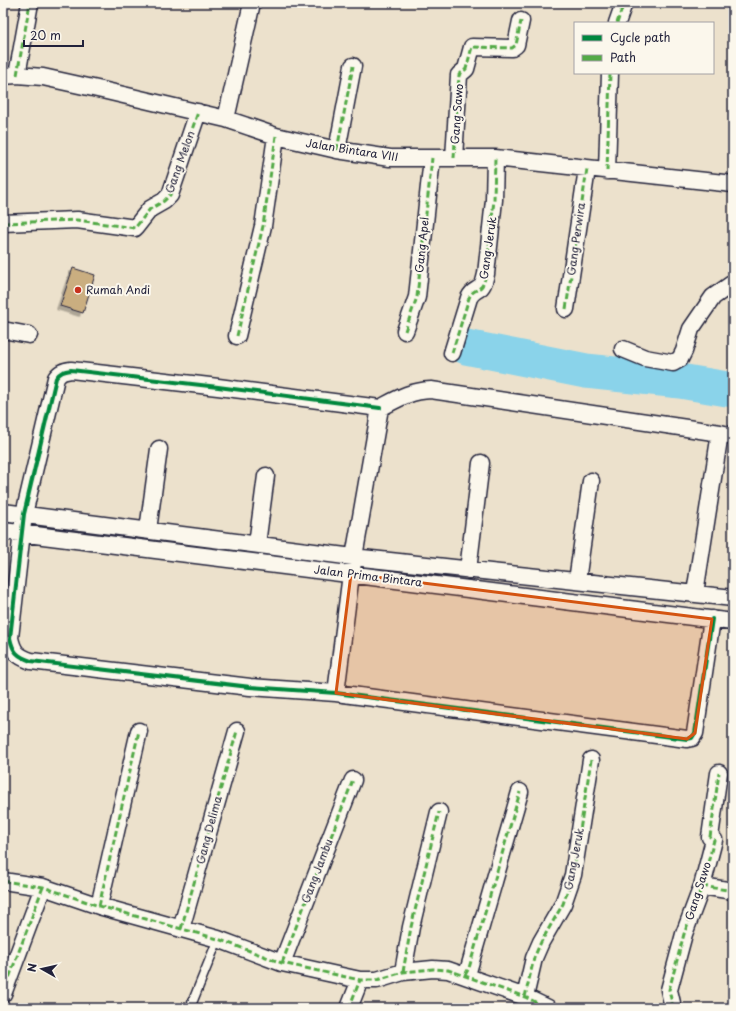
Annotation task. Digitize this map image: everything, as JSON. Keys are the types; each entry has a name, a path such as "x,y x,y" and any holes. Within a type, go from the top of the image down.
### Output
{"street":[{"path":"10,75 30,3"},
{"path":"226,119 252,3"},
{"path":"617,22 624,3"},
{"name":"Gang Sawo","path":"454,158 459,75 466,69 472,47 512,48 516,45 521,21"},
{"path":"337,150 353,66"},
{"path":"607,171 610,74"},
{"name":"Jalan Bintara VIII","path":"10,75 43,77 226,119 276,136 337,150 390,158 495,158 733,184"},
{"name":"Gang Melon","path":"3,223 77,220 136,228 150,209 164,201 170,195 198,112"},
{"path":"237,336 263,226 276,136"},
{"name":"Gang Apel","path":"406,331 417,298 432,158"},
{"name":"Gang Jeruk","path":"452,353 469,298 472,292 481,287 484,283 486,274 494,200 495,158"},
{"name":"Gang Perwira","path":"566,309 587,169"},
{"path":"623,349 645,358 673,363 680,359 691,328 713,296 733,283"},
{"path":"3,330 29,335"},
{"path":"695,593 726,435 432,390 417,391 405,395 380,408 218,387 64,370 59,373 56,378 24,514 10,638 15,653 21,658 31,661 250,687 336,693 687,739 692,738 695,733 712,619"},
{"path":"336,693 353,557 380,408"},
{"path":"148,530 159,449"},
{"path":"468,570 481,463"},
{"path":"257,544 266,476"},
{"path":"577,581 591,481"},
{"name":"Jalan Prima Bintara","path":"3,512 353,557 733,598"},
{"name":"Jalan Prima Bintara","path":"3,531 733,622"},
{"path":"99,906 139,731"},
{"name":"Gang Delima","path":"181,929 237,731"},
{"name":"Gang Jeruk","path":"525,997 534,958 541,942 563,904 573,875 591,760"},
{"name":"Gang Sawo","path":"670,1008 672,1002 669,990 684,934 702,886 714,840 710,837 719,773"},
{"name":"Gang Jambu","path":"282,963 353,780"},
{"path":"465,975 469,968 520,792"},
{"path":"403,972 411,927 439,812"},
{"path":"3,881 43,887 99,906 218,939 282,963 360,980 377,980 403,972 433,969 448,970 525,997 548,1008"},
{"path":"702,886 733,891"},
{"path":"3,994 43,887"},
{"path":"349,1008 360,980"}],"lane":[{"path":"190,1008 218,939"}],"highlighted area":[{"path":"351,574 712,619 695,733 687,739 336,693"}],"building":[{"name":"Rumah Andi","path":"73,268 95,275 83,313 60,306"}],"waterway":[{"path":"466,347 586,371 680,381 733,390"}],"marked path":[{"path":"17,75 30,3"},
{"path":"617,22 624,3"},
{"path":"454,158 459,75 466,69 472,47 512,48 516,45 521,21"},
{"path":"337,150 353,66"},
{"path":"607,171 610,74"},
{"path":"3,223 77,220 135,228 150,209 164,201 170,195 198,112"},
{"path":"237,336 263,226 276,136"},
{"path":"405,331 417,297 432,158"},
{"path":"452,353 470,295 482,286 486,274 494,200 495,158"},
{"path":"566,309 587,169"},
{"path":"99,906 139,731"},
{"path":"181,929 237,731"},
{"path":"525,997 534,958 541,942 563,904 573,875 591,760"},
{"path":"670,1008 672,1003 669,990 684,934 702,886 714,840 710,837 719,773"},
{"path":"282,963 353,780"},
{"path":"465,975 469,968 520,792"},
{"path":"403,972 411,927 439,812"},
{"path":"3,881 43,887 99,906 218,939 282,963 360,980 377,980 403,972 433,969 448,970 525,997 548,1008"},
{"path":"702,886 733,891"},
{"path":"3,994 43,887"},
{"path":"349,1008 360,980"}],"cycle path":[{"path":"380,408 71,370 61,373 56,378 24,514 10,638 16,653 31,661 250,687 336,693 687,739 692,738 695,733 712,619"}],"place":[{"name":"Rumah Andi","path":"78,290"}]}
